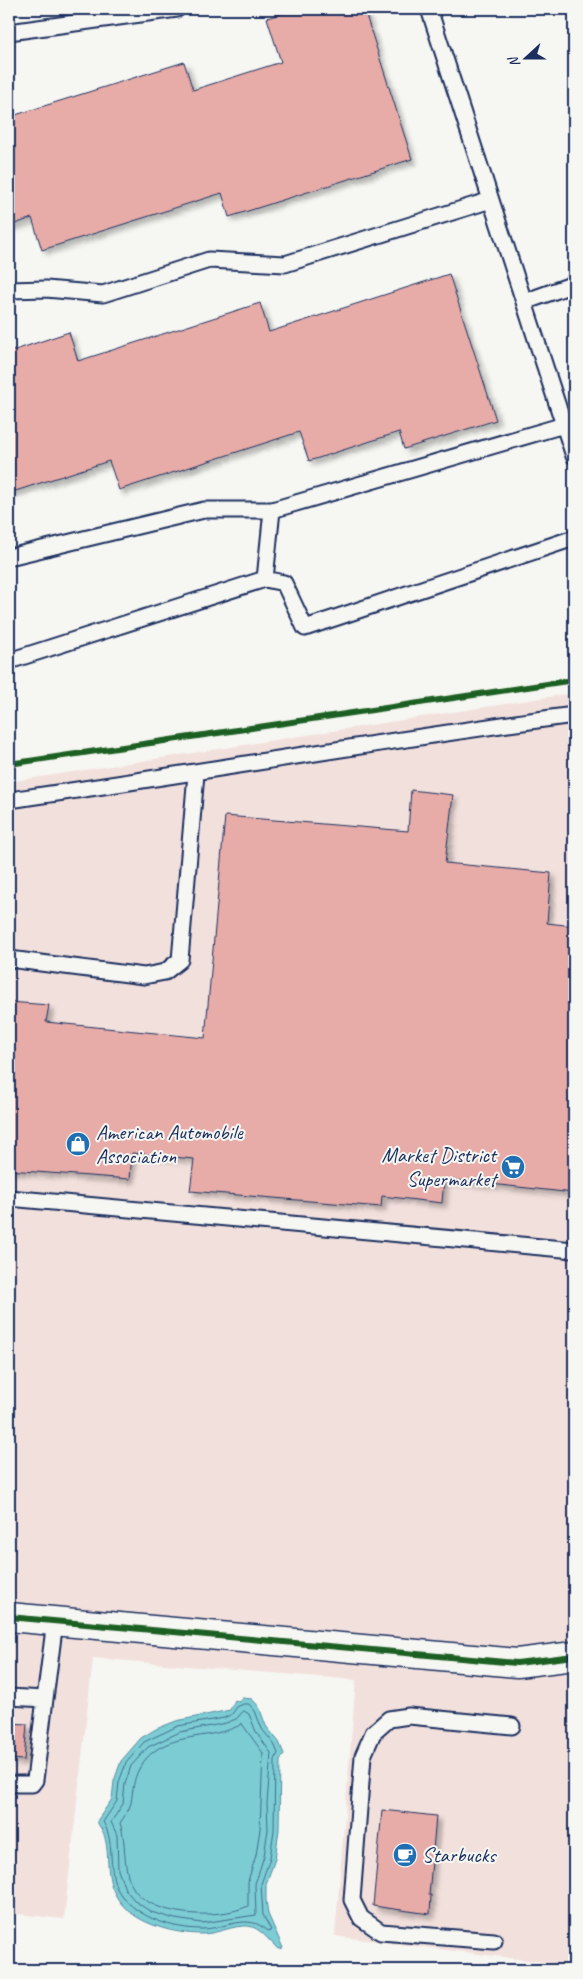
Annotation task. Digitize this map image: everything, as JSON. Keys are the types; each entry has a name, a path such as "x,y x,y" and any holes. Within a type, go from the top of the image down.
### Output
{"street":[{"path":"9,1617 517,1663 574,1656"}],"lane":[{"path":"9,32 177,9"},
{"path":"429,9 574,456"},
{"path":"9,290 46,289 103,294 209,260 285,264 491,200"},
{"path":"524,302 574,284"},
{"path":"9,557 204,510 272,510 564,425"},
{"path":"265,579 272,510"},
{"path":"9,661 265,579 284,583 304,628 574,538"},
{"path":"9,800 196,774 426,734 574,715"},
{"path":"9,959 144,976 165,972 180,960 196,774"},
{"path":"9,1198 574,1250"},
{"path":"9,1784 27,1785 32,1784 35,1780 55,1621"},
{"path":"9,1697 45,1699"},
{"path":"494,1941 380,1932 361,1918 352,1900 363,1756 373,1733 389,1719 408,1716 512,1726"}],"shaded area":[{"path":"574,693 574,1966 335,1936 356,1680 93,1658 64,1919 9,1913 9,782"}],"water":[{"path":"242,1698 252,1699 259,1707 266,1726 279,1742 284,1754 280,1761 279,1830 275,1859 266,1884 268,1914 283,1948 278,1949 261,1932 248,1926 208,1934 178,1932 153,1925 130,1912 122,1904 112,1887 104,1836 97,1821 112,1799 114,1781 121,1761 141,1738 156,1729 176,1721 230,1710 235,1700 239,1702"}],"building":[{"path":"297,9 364,9 412,159 229,217 222,193 42,250 32,218 9,226 9,117 184,62 193,90 281,62 267,18"},
{"path":"449,274 496,420 404,449 399,432 309,461 299,432 119,490 109,461 9,493 9,352 69,332 78,361 260,303 269,332"},
{"path":"411,790 453,795 445,863 551,873 547,923 574,926 574,1193 444,1179 442,1203 382,1196 381,1207 190,1191 194,1159 132,1153 130,1179 9,1170 9,1002 49,1005 46,1022 205,1038 225,816 408,831"},
{"path":"9,1723 27,1724 24,1760 9,1759"},
{"name":"Starbucks","path":"382,1810 436,1816 429,1895 431,1895 430,1914 373,1906"}],"cycle path":[{"path":"9,764 574,680"},
{"path":"9,1617 517,1663 574,1656"}],"place":[{"name":"American Automobile Association","path":"78,1144"},
{"name":"Market District Supermarket","path":"513,1167"},
{"name":"Starbucks","path":"405,1855"}]}
